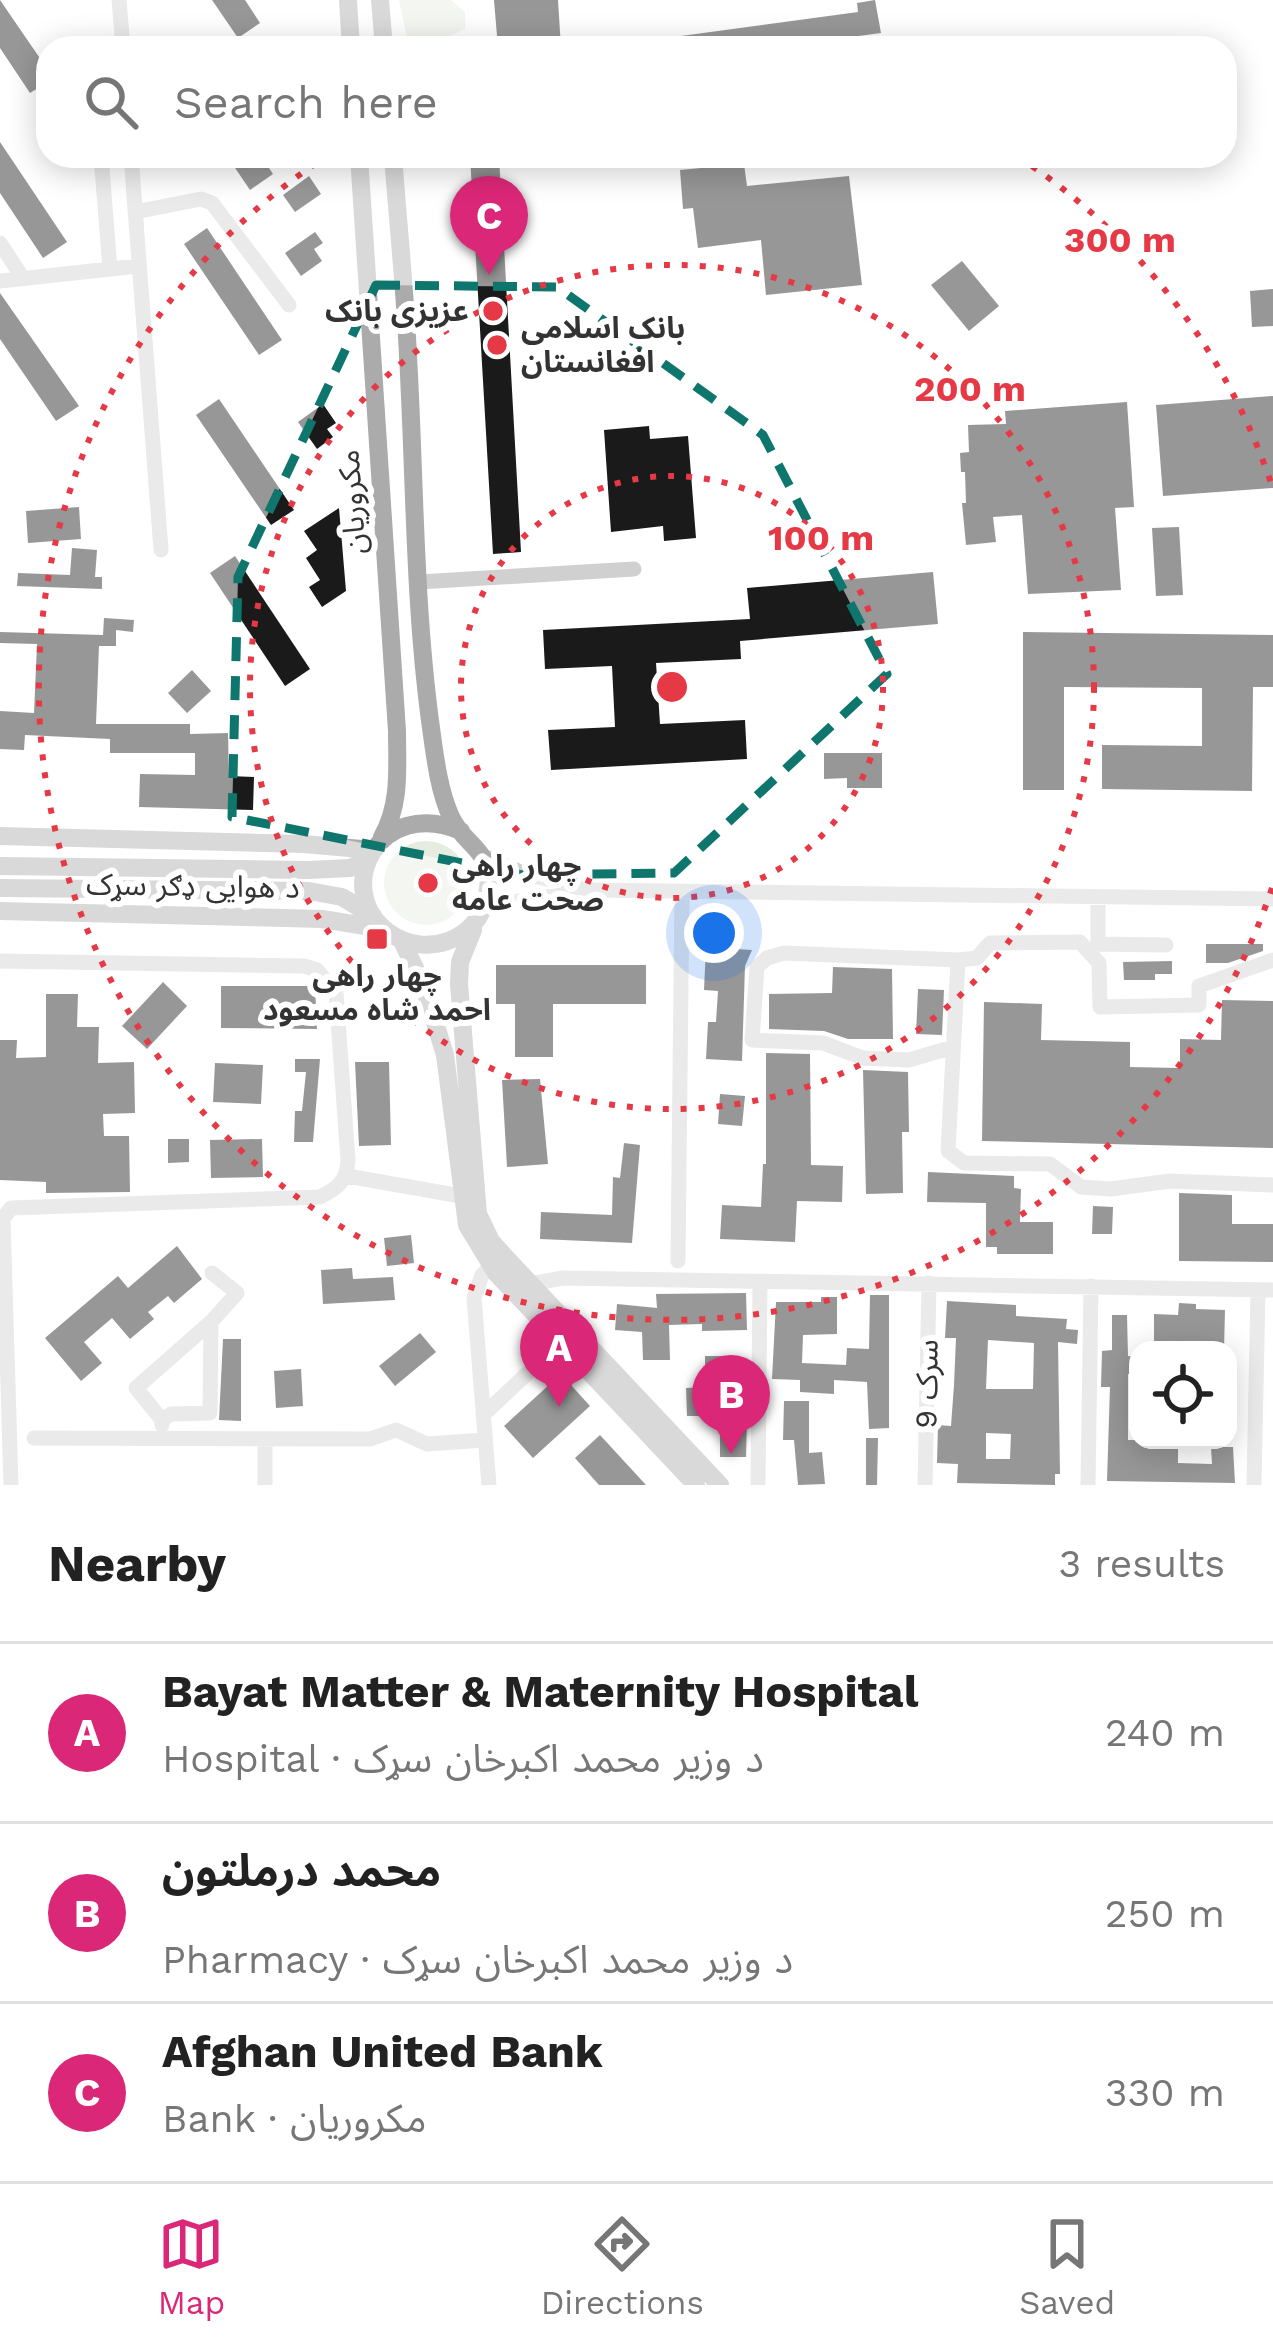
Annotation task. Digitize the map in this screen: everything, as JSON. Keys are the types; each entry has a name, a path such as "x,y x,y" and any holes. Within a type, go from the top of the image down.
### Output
{"main road":[{"path":"348,0 350,36"},
{"path":"380,0 383,36"},
{"name":"مکروریان","path":"360,168 397,731 392,819 374,850"},
{"path":"394,168 419,582 434,743 451,819 483,856 489,889 460,962 478,1214 498,1260 561,1342 696,1485"},
{"path":"0,866 350,868 397,827 440,822 461,831"},
{"name":"د هوایی ډګر سړک","path":"0,836 374,850"},
{"path":"374,850 364,879 379,923"},
{"path":"0,888 309,891 342,897 402,941 422,946 443,944 462,935 481,913"},
{"name":"د هوایی ډګر سړک","path":"0,911 379,923"},
{"path":"402,941 424,987 445,1055 460,1196 472,1239 530,1283 720,1485"}],"street":[{"path":"119,0 122,36"},
{"path":"102,168 110,269"},
{"path":"131,168 161,550"},
{"path":"135,212 201,199 212,203 289,305"},
{"path":"0,243 23,278"},
{"path":"0,281 138,266"},
{"path":"419,582 634,569"},
{"path":"483,856 525,874 592,890 1273,899"},
{"path":"481,913 592,890"},
{"path":"678,1261 682,892"},
{"path":"1098,897 1098,944 1166,945"},
{"path":"953,1047 909,1060 863,1058 823,1043 752,1040 757,967 766,958 784,953 958,960 977,958 990,943 1080,942 1099,963 1100,1007 1199,1005 1198,986 1273,960"},
{"path":"958,960 948,1151 964,1163 1050,1164 1081,1187 1111,1190 1170,1180 1273,1185"},
{"path":"0,961 304,966 317,970 336,993 347,1176"},
{"path":"11,1485 3,1219 11,1208 320,1198 347,1176 460,1196"},
{"path":"489,1485 474,1298 482,1274 498,1260"},
{"path":"161,1439 162,1420 136,1388 237,1293 212,1273"},
{"path":"530,1283 563,1278 1265,1290 1254,1485"},
{"path":"758,1485 760,1281"},
{"name":"سرک 9","path":"925,1485 929,1283"},
{"path":"1088,1485 1091,1286"},
{"path":"162,1420 171,1414 210,1413 211,1322"},
{"path":"483,1415 561,1342"},
{"path":"34,1438 370,1439 396,1430 427,1444 485,1440"},
{"path":"265,1485 266,1439"}],"highlighted area":[{"path":"376,285 557,287 763,435 887,674 674,873 522,875 232,817 238,577"}],"shaded area":[{"path":"399,0 451,0 465,12 465,29 450,36 407,36"},
{"path":"426,841 456,853 468,883 456,913 426,925 396,913 384,883 396,853"}],"building":[{"path":"0,0 36,52 36,89 30,93 0,48"},
{"path":"212,0 245,0 260,23 237,36"},
{"path":"494,0 558,0 560,36 497,36"},
{"path":"875,0 881,33 681,36 858,12 857,3"},
{"path":"0,142 67,242 43,258 0,193"},
{"path":"235,168 269,168 273,174 250,190"},
{"path":"471,168 500,168 521,552 493,554"},
{"path":"745,168 747,186 849,176 862,285 766,295 761,240 698,248 693,208 683,209 680,170"},
{"path":"309,176 321,194 295,212 283,195"},
{"path":"207,228 282,340 259,355 184,244"},
{"path":"315,232 323,243 314,249 322,261 301,276 285,253"},
{"path":"962,261 999,306 969,331 931,285"},
{"path":"1273,289 1273,326 1252,327 1250,291"},
{"path":"0,293 79,406 56,421 0,339"},
{"path":"683,320 684,340 655,342 654,322"},
{"path":"1273,396 1273,488 1163,496 1156,405"},
{"path":"219,399 294,510 271,525 196,415"},
{"path":"1127,402 1134,507 1115,508 1121,590 1028,594 1022,515 993,517 996,542 966,545 965,472 961,472 960,453 969,452 968,425 1006,424 1005,411"},
{"path":"323,404 336,423 327,429 333,437 317,449 298,422"},
{"path":"649,426 650,439 688,436 696,538 664,541 663,526 611,532 604,430"},
{"path":"79,507 81,539 28,543 26,511"},
{"path":"339,508 346,591 322,607 309,587 320,580 306,558 317,550 304,531"},
{"path":"1179,527 1183,595 1156,596 1152,528"},
{"path":"72,548 97,550 95,577 102,577 102,589 17,586 18,573 70,575"},
{"path":"235,556 310,669 285,686 210,573"},
{"path":"933,572 938,624 740,641 741,659 656,663 660,724 745,720 747,759 551,770 548,730 615,727 612,666 545,669 543,630 750,619 747,588"},
{"path":"104,618 134,620 133,632 116,630 116,646 99,646 96,724 190,724 190,734 228,733 229,776 254,777 253,810 139,807 140,774 195,775 195,753 110,753 110,739 25,735 24,750 0,749 0,711 34,713 37,644 0,643 0,632 103,635"},
{"path":"1023,632 1273,635 1273,687 1253,687 1252,791 1102,789 1102,745 1202,746 1202,688 1064,687 1064,790 1023,790"},
{"path":"192,670 211,691 187,713 168,693"},
{"path":"824,753 882,753 882,788 847,788 847,778 824,779"},
{"path":"1206,944 1263,944 1263,951 1228,963 1206,963"},
{"path":"706,947 752,950 745,966 742,1061 706,1059 708,1022 716,1022 718,991 704,990"},
{"path":"1172,961 1172,974 1155,974 1155,980 1124,980 1123,962"},
{"path":"496,965 646,965 646,1004 553,1004 553,1057 515,1057 515,1004 496,1004"},
{"path":"833,967 892,969 893,1039 848,1039 824,1031 769,1029 769,994 832,993"},
{"path":"163,982 187,1006 147,1049 122,1026"},
{"path":"221,986 315,986 317,1029 221,1028"},
{"path":"918,989 944,990 942,1035 916,1034"},
{"path":"46,994 78,994 77,1027 99,1027 98,1063 134,1062 135,1113 103,1114 104,1136 129,1136 130,1192 46,1193 46,1182 0,1180 0,1040 17,1040 16,1058 46,1057"},
{"path":"1222,1000 1273,1001 1273,1148 982,1141 984,1002 1042,1004 1041,1040 1130,1042 1130,1067 1180,1068 1180,1039 1221,1040"},
{"path":"766,1053 810,1054 811,1165 843,1166 842,1202 797,1201 795,1242 720,1239 722,1205 761,1207 766,1164"},
{"path":"295,1059 320,1059 313,1142 294,1142 295,1111 302,1111 306,1072 295,1072"},
{"path":"355,1062 389,1062 391,1145 359,1146"},
{"path":"215,1063 263,1065 261,1104 213,1102"},
{"path":"863,1070 908,1072 903,1193 866,1194"},
{"path":"540,1079 548,1164 507,1167 502,1080"},
{"path":"720,1094 745,1096 742,1126 718,1124"},
{"path":"168,1139 189,1139 189,1162 168,1163"},
{"path":"262,1139 263,1177 211,1178 210,1140"},
{"path":"624,1143 640,1145 632,1243 540,1239 541,1212 612,1215 613,1177 620,1178"},
{"path":"928,1172 1014,1176 1014,1188 1021,1189 1020,1222 1053,1222 1053,1254 997,1254 997,1247 986,1247 986,1203 927,1202"},
{"path":"1179,1193 1232,1195 1232,1224 1273,1224 1273,1262 1179,1261"},
{"path":"1093,1206 1113,1207 1112,1234 1092,1234"},
{"path":"411,1235 414,1263 387,1266 384,1238"},
{"path":"177,1246 202,1279 174,1303 168,1296 148,1312 154,1319 130,1339 112,1318 84,1342 102,1363 81,1381 45,1338 118,1276 128,1288"},
{"path":"352,1268 353,1279 393,1277 395,1300 323,1304 321,1270"},
{"path":"746,1293 747,1330 702,1331 702,1324 669,1325 670,1360 643,1360 642,1332 615,1330 617,1304 657,1308 656,1294"},
{"path":"870,1295 889,1295 889,1428 869,1429 867,1382 834,1380 834,1394 800,1392 800,1380 772,1379 776,1302 821,1302 821,1297 837,1297 837,1334 803,1335 802,1363 846,1365 847,1348 869,1349"},
{"path":"947,1301 1016,1305 1016,1316 1067,1319 1066,1329 1078,1330 1077,1344 1058,1342 1060,1474 1055,1474 1055,1485 957,1483 958,1464 937,1463 938,1425 951,1426 954,1385 956,1338 945,1338","holes":["988,1340 1034,1343 1033,1389 986,1389","986,1433 1011,1434 1010,1459 986,1459"]},
{"path":"1179,1303 1225,1310 1224,1341 1154,1341 1154,1314 1178,1315"},
{"path":"1112,1315 1127,1315 1129,1449 1178,1449 1178,1463 1212,1464 1211,1449 1233,1449 1235,1483 1107,1481 1110,1387 1101,1387 1102,1351 1112,1350"},
{"path":"420,1333 436,1352 395,1386 379,1366"},
{"path":"223,1339 241,1339 241,1421 219,1420"},
{"path":"705,1356 730,1356 729,1384 741,1384 740,1421 747,1421 746,1457 720,1457 720,1416 687,1416 686,1388 703,1387"},
{"path":"301,1369 303,1406 276,1408 274,1371"},
{"path":"561,1374 590,1406 533,1458 504,1426"},
{"path":"784,1401 809,1401 809,1453 822,1452 825,1484 798,1485 794,1440 783,1440"},
{"path":"600,1435 646,1485 599,1485 575,1458"},
{"path":"866,1438 878,1438 877,1485 866,1485"}],"place":[{"name":"Afghan United Bank","path":"489,275"},
{"name":"عزیزی بانک","path":"493,311"},
{"name":"بانک اسلامی افغانستان","path":"497,345"},
{"name":"چهار راهی صحت عامه","path":"428,883"},
{"name":"چهار راهی احمد شاه مسعود","path":"377,939"},
{"name":"Bayat Matter & Maternity Hospital","path":"559,1407"},
{"name":"محمد درملتون","path":"731,1454"}]}
